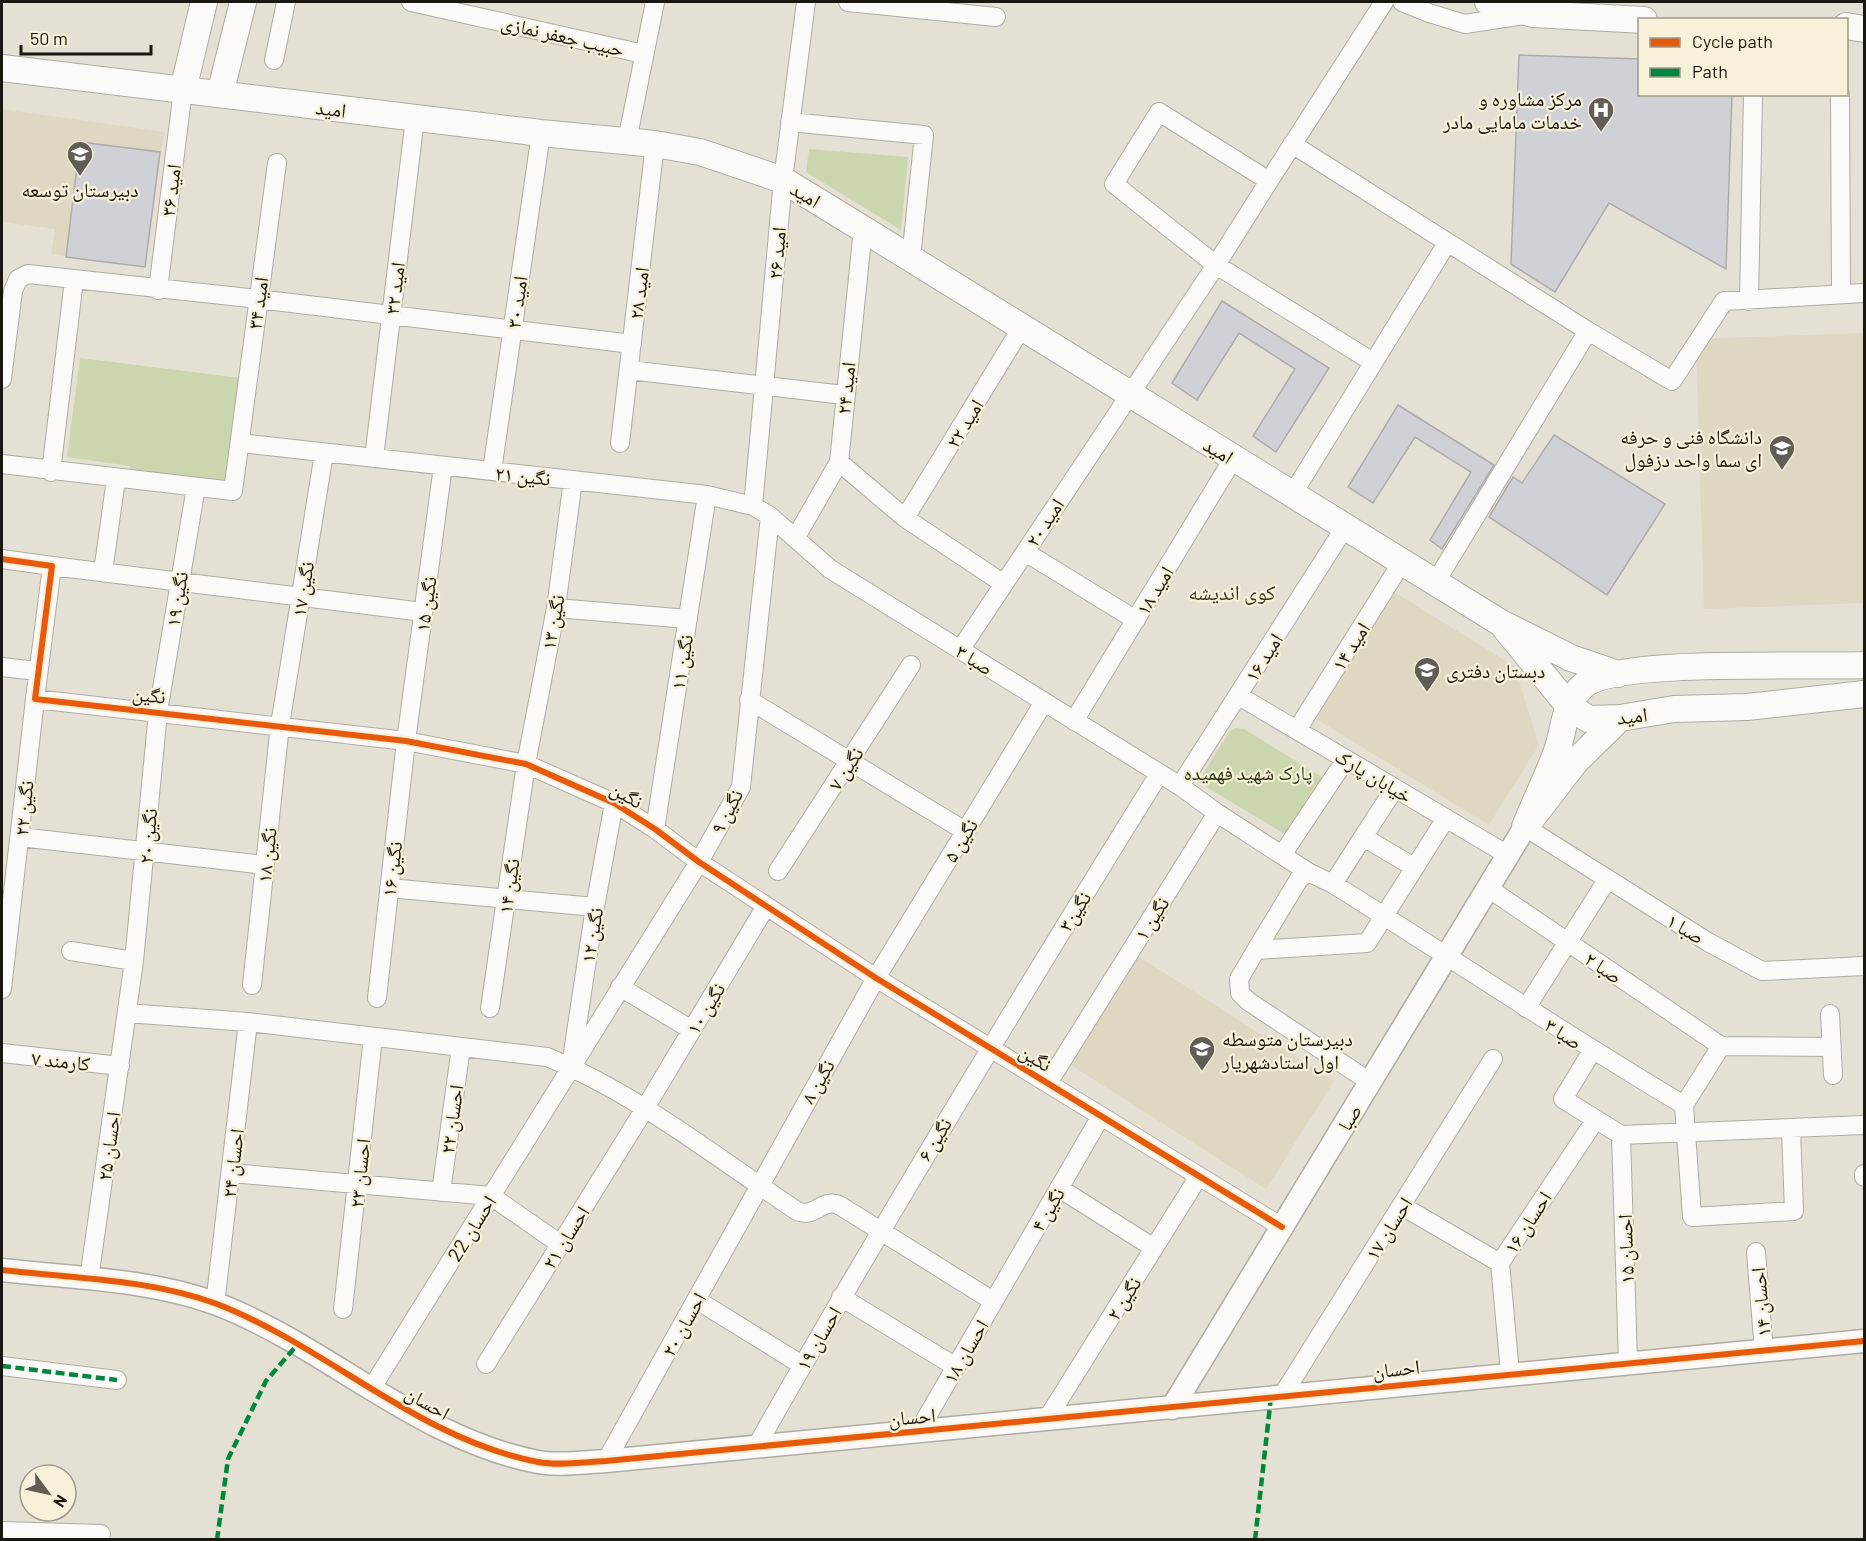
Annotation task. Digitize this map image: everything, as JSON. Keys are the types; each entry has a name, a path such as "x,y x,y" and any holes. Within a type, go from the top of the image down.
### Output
{"main road":[{"path":"183,90 204,2"},
{"path":"220,94 243,2"},
{"path":"1488,2 1533,14 1638,20"},
{"path":"1848,26 1864,29"},
{"name":"امید","path":"2,68 541,133 655,144 700,152 783,180 1501,623"},
{"path":"1501,623 1571,658 1618,674"},
{"path":"1501,623 1568,705 1557,750 1525,826"},
{"name":"امید","path":"1864,665 1828,668 1746,666 1618,674 1585,684 1568,705 1588,719 1620,718 1674,709 1747,707 1864,694"},
{"path":"1746,666 1734,672 1729,684 1736,702 1747,707"},
{"path":"1672,669 1683,675 1688,688 1685,701 1674,709"},
{"path":"1525,826 1576,761 1620,718"}],"street":[{"path":"273,60 286,2"},
{"name":"حبیب جعفر نمازی","path":"411,2 644,54"},
{"path":"627,141 656,2"},
{"name":"امید ۲۶","path":"753,506 783,180 807,2"},
{"path":"848,2 996,17"},
{"name":"امید ۲۰","path":"960,650 1216,265 1384,2"},
{"path":"1402,2 1465,24 1533,14"},
{"name":"امید ۳۶","path":"158,290 183,90"},
{"path":"1749,301 1753,96"},
{"path":"1840,96 1841,293"},
{"path":"1269,181 1159,112 1114,184 1216,265 1373,362"},
{"name":"امید ۳۲","path":"374,458 415,118"},
{"path":"790,122 924,135 911,258"},
{"name":"امید ۳۰","path":"492,471 541,133"},
{"name":"امید ۲۸","path":"620,443 655,144"},
{"path":"1292,144 1588,331 1672,381 1724,302 1864,293"},
{"name":"امید ۳۴","path":"196,487 233,491 277,163"},
{"name":"امید ۲۴","path":"796,537 839,462 844,394 863,229"},
{"path":"1292,495 1447,243"},
{"path":"2,379 6,314 18,279 28,274 158,290 258,298 632,344"},
{"path":"51,472 74,280"},
{"name":"امید ۲۲","path":"905,518 1022,327"},
{"path":"1436,583 1588,331"},
{"path":"628,370 844,394"},
{"name":"نگین ۲۱","path":"240,443 707,495 753,506 770,516 796,537"},
{"name":"نگین ۱۷","path":"280,725 324,453"},
{"name":"امید ۱۸","path":"1074,721 1233,459"},
{"path":"839,462 905,518 1004,584"},
{"path":"2,464 51,472 196,487"},
{"name":"نگین ۱۵","path":"406,741 443,466"},
{"path":"103,572 116,479"},
{"name":"نگین ۱۳","path":"526,764 556,608 573,480"},
{"name":"نگین ۱۹","path":"158,712 196,487"},
{"name":"نگین ۱۱","path":"655,829 707,495"},
{"name":"نگین ۹","path":"571,1067 699,862 741,787 770,516"},
{"name":"امید ۱۶","path":"1180,786 1345,527"},
{"name":"صبا ۳","path":"796,537 830,569 1159,774"},
{"path":"1025,552 1136,620"},
{"path":"2,559 423,612"},
{"name":"امید ۱۴","path":"1297,730 1402,562"},
{"path":"35,699 52,566"},
{"path":"556,608 688,620"},
{"name":"نگین ۷","path":"778,871 911,665"},
{"path":"2,667 37,671"},
{"name":"خیابان پارک","path":"1239,696 1508,855"},
{"name":"نگین","path":"35,699 406,741 526,764 614,803 655,829 699,862 876,978 1282,1227"},
{"name":"نگین ۲۲","path":"2,983 35,699"},
{"path":"749,700 965,831"},
{"name":"نگین ۵","path":"876,978 1044,702"},
{"name":"نگین ۲۰","path":"128,1013 158,712"},
{"name":"نگین ۱۸","path":"252,985 280,725"},
{"name":"نگین ۱۶","path":"377,998 406,741"},
{"path":"1282,855 1346,759"},
{"name":"نگین ۱۴","path":"490,1008 526,764"},
{"path":"1159,774 1217,813"},
{"name":"نگین۳","path":"988,1048 1159,774"},
{"path":"1333,884 1395,788"},
{"name":"نگین ۱۲","path":"571,1067 595,907 614,803"},
{"name":"صبا ۳","path":"1217,813 1308,872 1333,884 1384,915 1592,1051 1684,1105"},
{"name":"نگین ۱","path":"1048,1083 1217,813"},
{"path":"1256,950 1367,943 1446,818"},
{"name":"صبا","path":"1172,1408 1525,826"},
{"name":"صبا ۱","path":"1525,826 1708,942 1762,971 1864,966"},
{"path":"20,837 265,865"},
{"path":"1363,837 1414,867"},
{"path":"1308,872 1299,879 1239,979 1240,993 1370,1082"},
{"path":"1526,1008 1607,880"},
{"path":"389,888 595,907"},
{"name":"صبا ۲","path":"1488,888 1721,1046"},
{"name":"نگین ۱۰","path":"644,1110 766,906"},
{"path":"71,951 134,961"},
{"name":"نگین ۸","path":"758,1185 876,978"},
{"path":"620,987 693,1030"},
{"path":"128,1013 248,1022 547,1057 571,1067 644,1110 804,1214 832,1202 993,1301"},
{"name":"احسان ۲۵","path":"89,1280 128,1013"},
{"path":"1830,1014 1833,1076"},
{"name":"احسان ۲۴","path":"215,1304 248,1022"},
{"name":"احسان ۲۳","path":"343,1309 373,1037"},
{"path":"1791,1129 1794,1211 1692,1218 1684,1105 1721,1046 1831,1047"},
{"name":"احسان ۲۲","path":"441,1192 461,1047"},
{"name":"نگین ۶","path":"880,1230 988,1048"},
{"path":"1592,1051 1563,1099 1621,1135 1864,1125"},
{"name":"کارمند ۷","path":"2,1053 120,1066"},
{"name":"احسان ۱۷","path":"1282,1396 1493,1059"},
{"name":"احسان 22","path":"371,1389 571,1067"},
{"name":"احسان ۲۱","path":"486,1364 644,1110"},
{"name":"نگین ۴","path":"993,1301 1101,1116"},
{"name":"احسان ۱۶","path":"1510,1373 1500,1263 1596,1119"},
{"name":"احسان ۱۵","path":"1621,1135 1628,1363"},
{"path":"232,1173 491,1196 560,1244"},
{"name":"نگین ۲","path":"1047,1419 1198,1176"},
{"name":"احسان ۲۰","path":"606,1461 697,1300 758,1185"},
{"path":"1059,1188 1154,1248"},
{"path":"1402,1206 1500,1263"},
{"name":"احسان ۱۹","path":"756,1447 880,1230"},
{"name":"احسان ۱۴","path":"1756,1252 1764,1352"},
{"name":"احسان","path":"2,1270 159,1288 215,1304 263,1325 446,1432 497,1452 540,1462 606,1461 1864,1341"},
{"path":"841,1297 956,1367"},
{"path":"697,1300 802,1365"},
{"name":"احسان ۱۸","path":"918,1432 993,1301"},
{"path":"2,1366 117,1380"},
{"path":"2,1531 101,1534"}],"shaded area":[{"name":"دبیرستان توسعه","path":"2,109 164,132 145,267 51,254 55,229 2,222"},
{"name":"دانشگاه فنی و حرفه ای سما واحد دزفول","path":"1864,333 1864,603 1704,609 1696,339"},
{"name":"دبستان دفتری","path":"1394,592 1514,666 1539,745 1489,825 1316,719"},
{"name":"دبیرستان متوسطه اول استادشهریار","path":"1138,956 1334,1081 1266,1189 1069,1064"}],"green space":[{"path":"809,149 908,157 901,230 806,172"},
{"path":"80,358 241,378 228,484 132,475 130,466 67,457"},
{"name":"پارک شهید فهمیده","path":"1235,728 1244,729 1333,784 1298,842 1198,782 1230,731"}],"building":[{"path":"1519,55 1638,59 1638,96 1732,96 1726,269 1609,203 1555,292 1511,264"},
{"path":"80,142 160,152 145,267 66,257"},
{"path":"1222,301 1329,368 1276,452 1253,436 1295,369 1239,333 1197,400 1172,383"},
{"path":"1398,405 1494,465 1442,549 1430,540 1471,472 1415,437 1373,503 1348,487"},
{"path":"1554,435 1665,504 1607,595 1489,517 1513,477 1522,483"}],"marked path":[{"path":"217,1540 228,1459 266,1381 297,1345"},
{"path":"2,1366 117,1380"},
{"path":"1255,1540 1271,1397"}],"cycle path":[{"path":"2,559 52,566 35,699 406,741 526,764 614,803 655,829 699,862 876,978 1282,1227"},
{"path":"2,1270 138,1284 217,1304 258,1322 374,1391 453,1434 494,1450 554,1464 606,1461 1864,1341"}],"place":[{"name":"مرکز مشاوره و خدمات مامایی مادر","path":"1601,133"},
{"name":"دبیرستان توسعه","path":"80,177"},
{"name":"دانشگاه فنی و حرفه ای سما واحد دزفول","path":"1782,471"},
{"name":"دبستان دفتری","path":"1427,693"},
{"name":"دبیرستان متوسطه اول استادشهریار","path":"1202,1072"}],"district":[{"name":"کوی اندیشه","path":"1232,591"}]}
